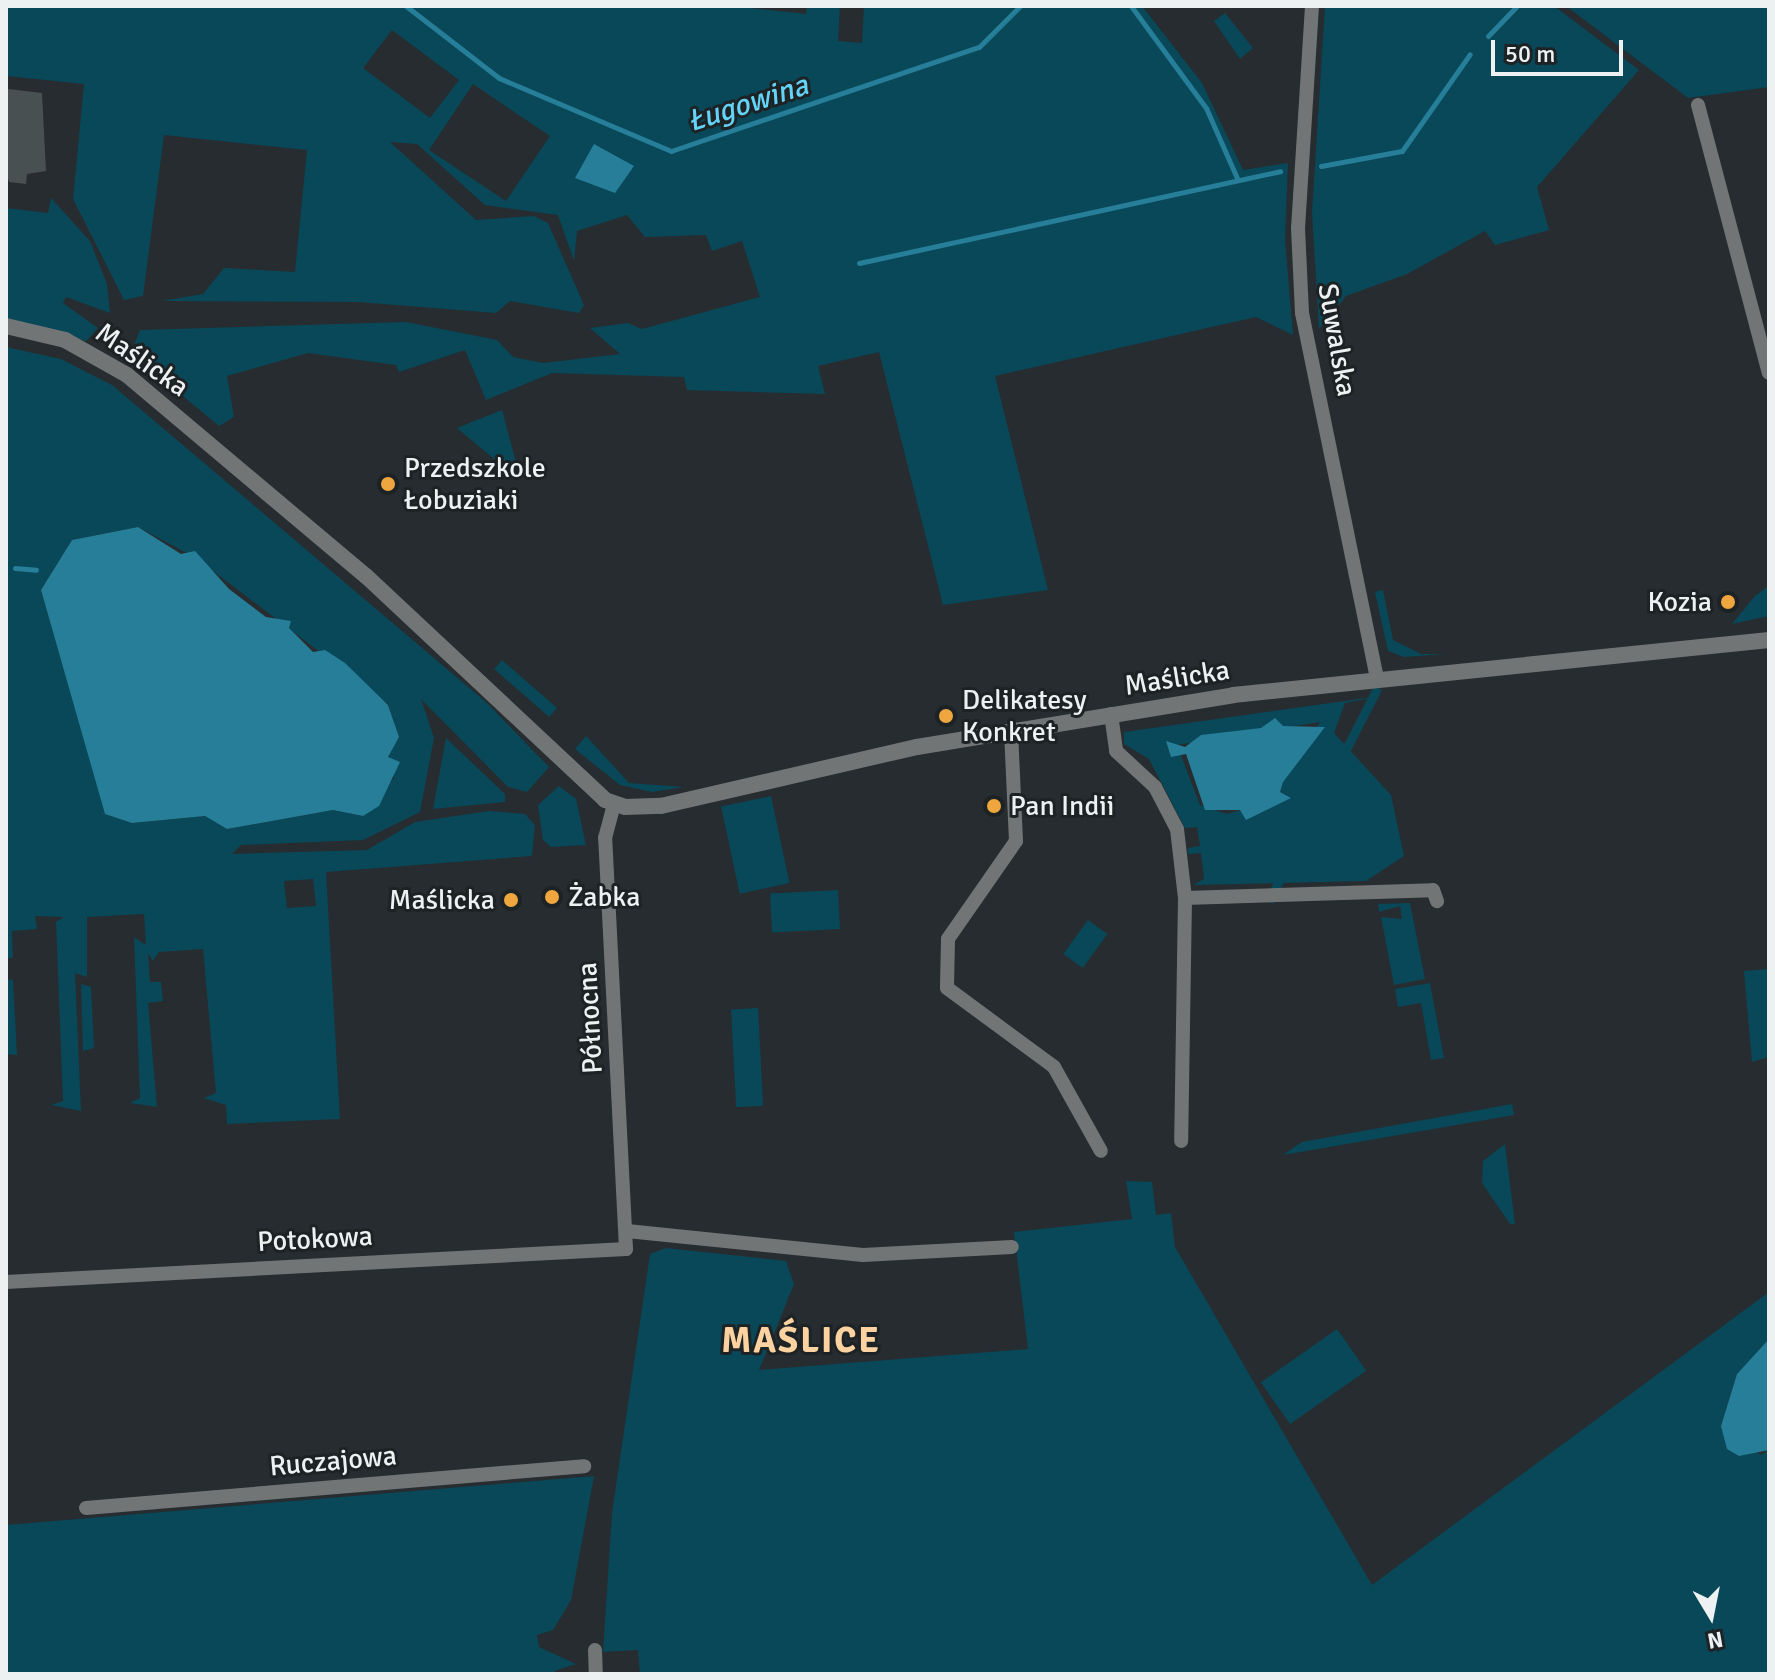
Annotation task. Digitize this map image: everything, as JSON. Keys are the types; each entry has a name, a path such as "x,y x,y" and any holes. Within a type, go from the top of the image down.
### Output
{"street":[{"name":"Suwalska","path":"1312,6 1298,228 1302,313 1377,678"},
{"path":"1698,105 1769,373"},
{"name":"Maślicka","path":"6,326 85,349 147,390 390,597 614,804 661,806 1011,731 1111,714 1377,678 1769,640"},
{"path":"1111,714 1116,751 1155,787 1177,829 1185,898 1181,1141"},
{"path":"1011,731 1016,841 948,939 947,988 1054,1067 1101,1151"},
{"name":"Północna","path":"614,804 605,838 626,1249"},
{"path":"1185,898 1433,890 1437,901"},
{"path":"627,1231 863,1255 1012,1247"},
{"name":"Potokowa","path":"6,1282 626,1249"},
{"name":"Ruczajowa","path":"86,1508 584,1466"},
{"path":"595,1650 596,1674"}],"shaded area":[{"path":"6,6 731,6 806,14 807,6 840,6 838,41 862,43 864,6 1142,6 1202,83 1243,170 1288,163 1285,239 1293,335 1256,317 995,376 1048,590 943,605 879,352 818,366 825,394 687,390 684,377 552,373 486,400 465,350 399,372 396,365 308,353 227,376 234,417 219,426 131,353 140,330 406,322 497,340 513,357 543,363 620,354 590,328 628,323 642,329 760,297 742,241 712,251 706,235 645,237 627,215 577,231 574,261 558,215 485,205 417,144 390,142 476,220 534,216 548,223 584,305 579,313 510,301 496,313 358,302 162,301 203,294 224,268 295,272 307,150 164,135 143,296 124,300 73,199 84,84 7,76","holes":["392,30 459,80 430,118 363,68","473,84 550,136 506,201 429,150"]},
{"path":"1325,6 1554,6 1639,70 1537,187 1549,230 1495,245 1485,231 1407,274 1346,296 1319,329 1312,212"},
{"path":"1566,6 1769,6 1769,87 1688,98"},
{"path":"1225,13 1253,48 1240,59 1214,21"},
{"path":"594,144 634,166 615,193 575,178"},
{"path":"51,198 90,241 107,284 110,313 66,297 63,303 98,328 86,341 6,321 6,208 48,213"},
{"path":"6,347 61,359 112,385 487,703 549,767 527,792 508,787 421,699 434,738 420,812 363,840 241,845 232,854 367,850 415,822 489,811 525,814 535,825 532,856 326,872 340,1119 227,1124 226,1105 204,1098 216,1093 203,949 159,952 153,961 148,953 150,982 161,982 163,1001 148,1003 157,1107 130,1103 140,1098 134,937 146,945 144,914 87,917 87,977 75,973 81,1111 51,1105 63,1101 56,922 64,917 35,916 37,929 12,931 13,958 6,958","holes":["138,527 196,558 388,704 399,738 387,748 394,778 363,816 333,810 227,829 205,816 132,823 106,814 41,590 72,540","313,879 316,906 287,908 284,881"]},
{"path":"502,410 520,477 517,478 457,428"},
{"path":"138,527 181,554 195,551 229,589 266,617 291,621 289,628 313,652 325,650 345,663 388,705 399,737 388,757 400,762 379,806 363,816 333,810 227,829 205,816 132,823 105,814 41,590 72,540"},
{"path":"1767,587 1769,616 1732,624 1755,596"},
{"path":"1383,590 1393,640 1421,654 1445,654 1404,657 1388,651 1375,592"},
{"path":"502,660 557,708 549,717 494,669"},
{"path":"1374,686 1382,690 1273,904 1265,900"},
{"path":"1380,696 1345,703 1334,733 1391,795 1404,856 1366,881 1193,885 1204,879 1201,853 1188,854 1188,848 1200,846 1197,827 1185,828 1149,759 1124,744 1124,732","holes":["1320,722 1283,781 1280,792 1290,797 1246,819 1241,810 1227,814 1200,805 1177,745"]},
{"path":"1275,718 1283,726 1325,727 1283,782 1280,792 1291,798 1246,820 1240,810 1205,810 1186,754 1171,757 1166,741 1185,747 1201,735 1261,728"},
{"path":"586,736 629,783 684,787 652,792 620,785 575,749"},
{"path":"446,738 505,794 505,802 433,809"},
{"path":"559,786 576,799 586,845 551,847 543,840 538,805"},
{"path":"771,796 790,883 740,894 721,807"},
{"path":"838,890 840,929 772,933 770,894"},
{"path":"1410,903 1425,979 1394,985 1381,917 1402,919 1400,906 1379,912 1378,904"},
{"path":"1088,920 1107,934 1083,968 1063,954"},
{"path":"1769,969 1769,1057 1752,1062 1744,971"},
{"path":"6,979 13,980 17,1055 6,1054"},
{"path":"1430,983 1444,1058 1431,1060 1421,1003 1398,1007 1395,989"},
{"path":"81,984 91,987 94,1048 83,1051"},
{"path":"758,1008 763,1106 736,1107 731,1009"},
{"path":"1512,1104 1514,1115 1283,1155 1302,1142"},
{"path":"1505,1144 1515,1224 1510,1224 1482,1183 1483,1161"},
{"path":"1126,1181 1152,1182 1156,1215 1171,1213 1175,1247 1372,1585 1769,1292 1769,1339 1737,1374 1721,1426 1761,1455 1769,1450 1769,1674 640,1674 638,1650 603,1652 612,1513 650,1254 666,1248 786,1261 794,1284 759,1370 1028,1349 1014,1232 1132,1219"},
{"path":"1337,1329 1366,1371 1290,1424 1261,1382"},
{"path":"1769,1339 1769,1450 1739,1456 1727,1449 1721,1426 1737,1374"},
{"path":"594,1476 571,1600 553,1630 537,1635 539,1647 576,1664 554,1671 560,1674 6,1674 6,1525"}],"building":[{"path":"8,89 42,93 46,171 27,174 26,184 9,182 6,171"}],"waterway":[{"name":"Ługowina","path":"406,6 499,78 671,151 979,47 1020,6"},
{"path":"1131,6 1206,108 1237,178"},
{"path":"1488,36 1517,6"},
{"path":"1321,166 1402,151 1470,54"},
{"path":"859,263 1280,171"},
{"path":"15,568 36,570"}],"place":[{"name":"Przedszkole Łobuziaki","path":"388,484"},
{"name":"Kozia","path":"1728,602"},
{"name":"Delikatesy Konkret","path":"946,716"},
{"name":"Pan Indii","path":"994,806"},
{"name":"Żabka","path":"552,897"},
{"name":"Maślicka","path":"511,900"}],"district":[{"name":"MAŚLICE","path":"801,1341"}]}
